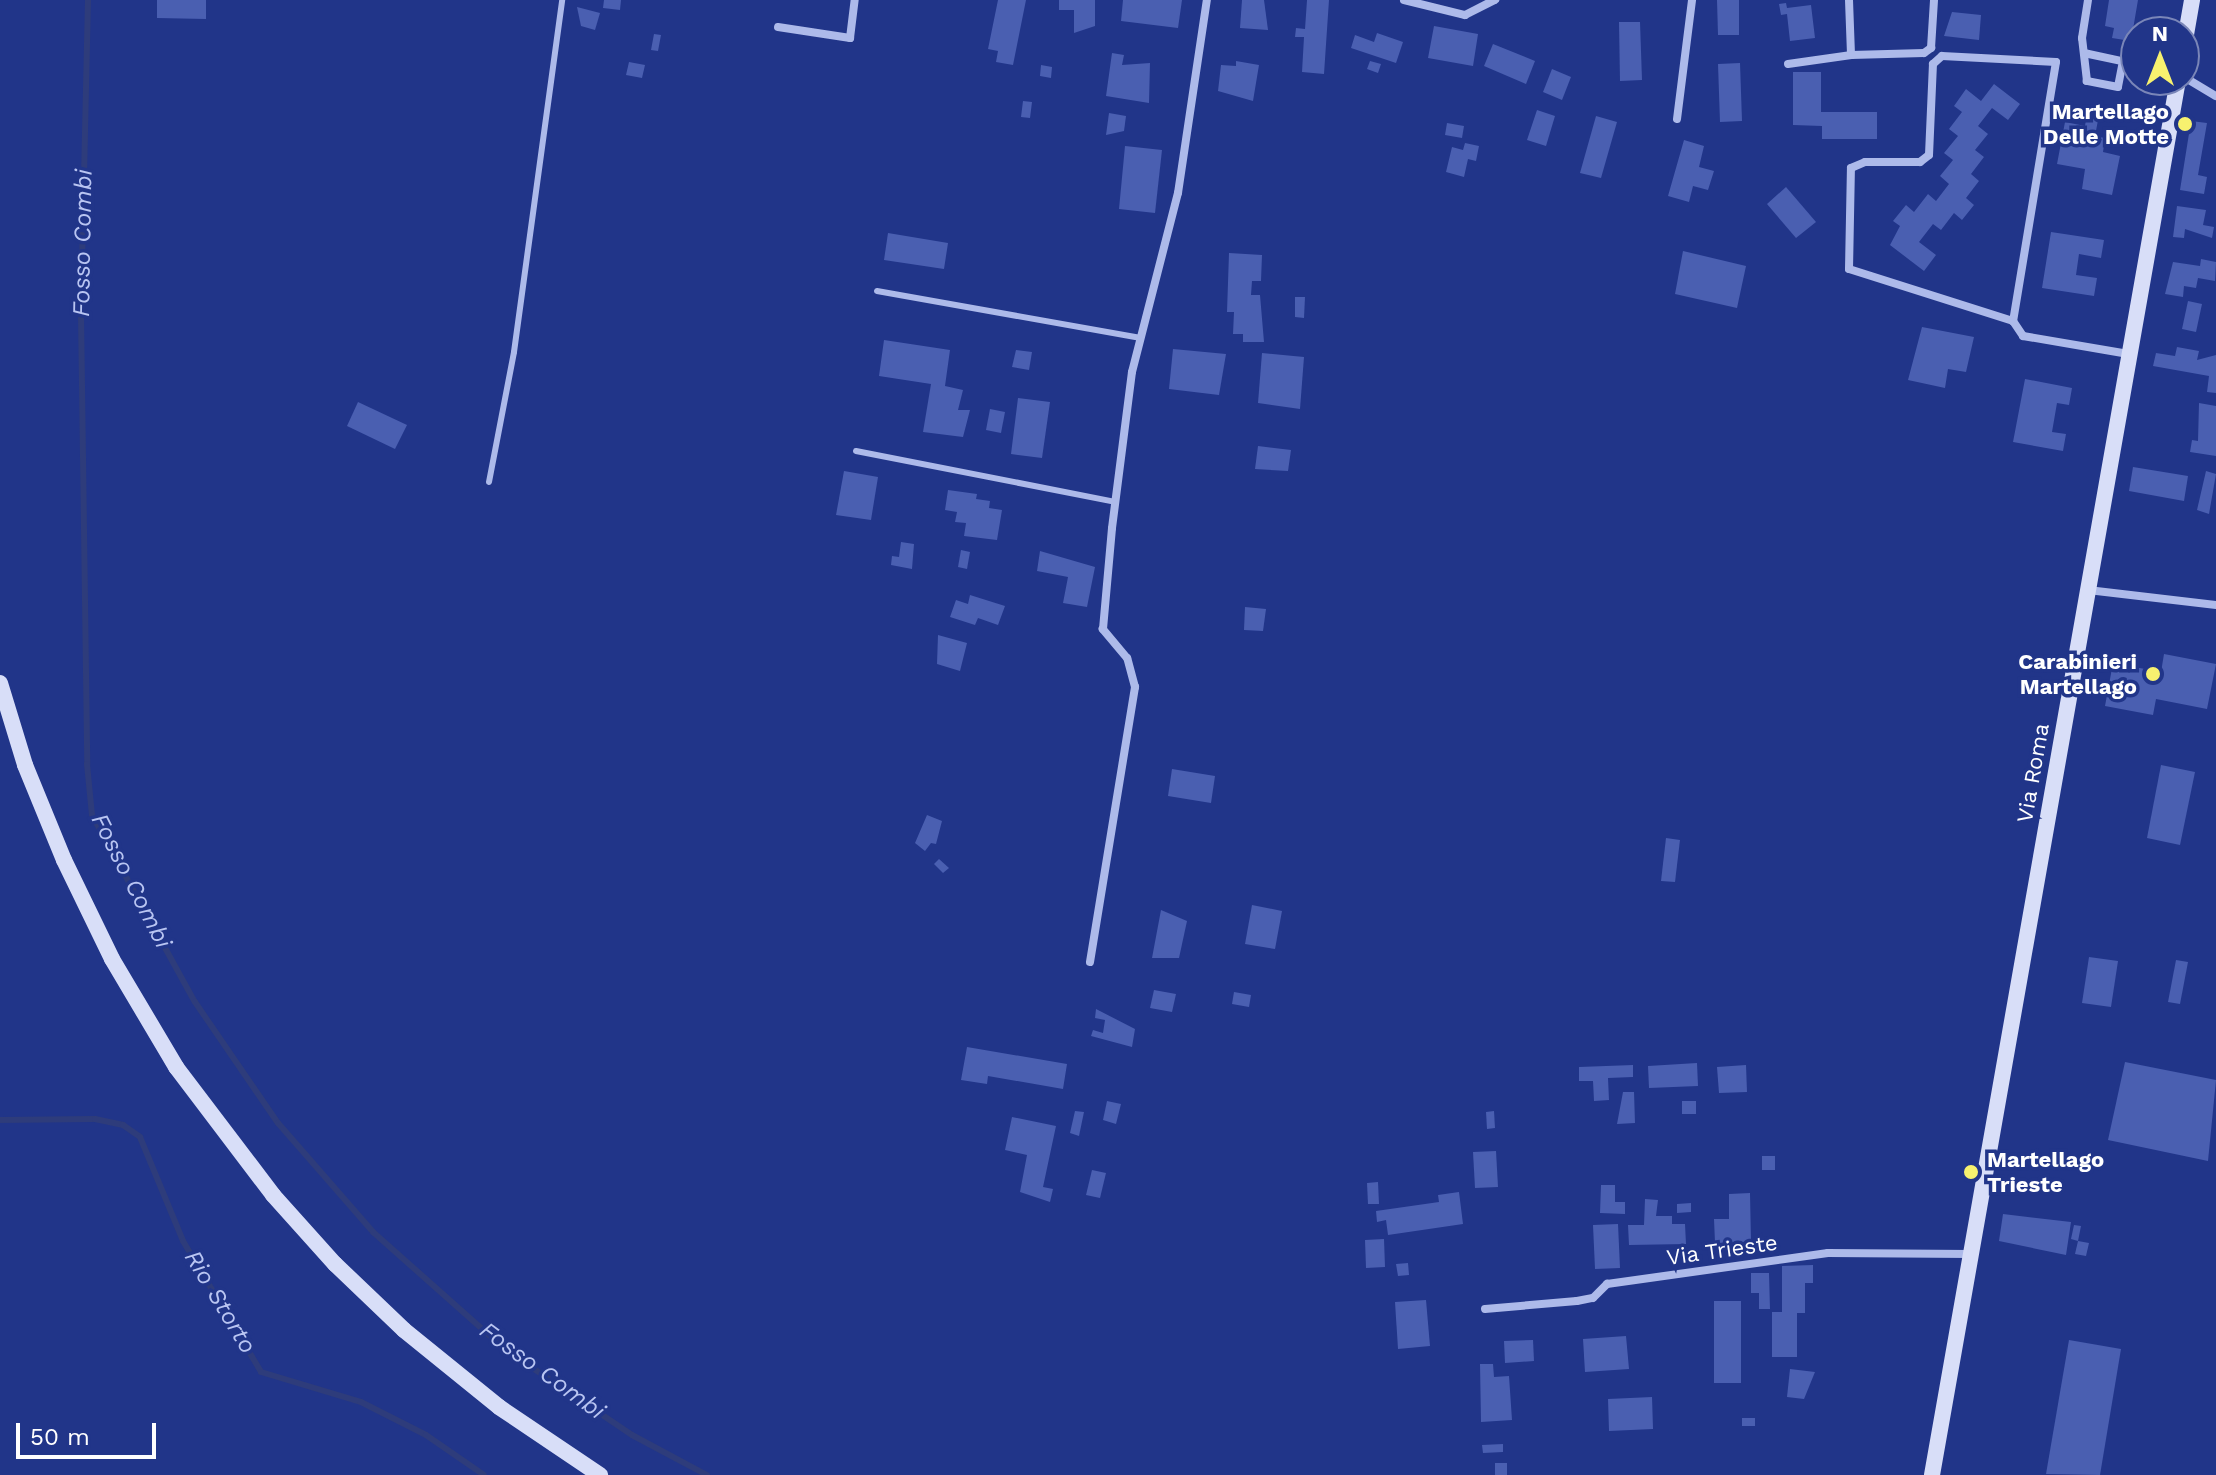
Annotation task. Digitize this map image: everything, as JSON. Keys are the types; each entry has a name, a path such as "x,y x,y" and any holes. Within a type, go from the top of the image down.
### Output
{"main road":[{"name":"Via Roma","path":"1932,1475 2175,96"},
{"path":"0,683 25,765 64,860 112,959 176,1067 273,1195 358,1286 499,1407 600,1475"}],"street":[{"path":"778,27 850,38 855,0"},
{"path":"1090,962 1135,687 1127,658 1103,629 1115,502 1141,338 1178,193 1207,0"},
{"path":"1404,0 1465,15 1495,0"},
{"path":"1677,119 1692,0"},
{"path":"1849,0 1851,55"},
{"path":"1788,64 1851,55 1924,53 1931,48 1934,0"},
{"path":"2084,53 2123,61 2118,87 2087,81 2084,53 2088,0"},
{"path":"2013,321 2056,62 1942,56 1933,64 1929,155 1920,162 1865,162 1851,168 1849,269 2013,321 2023,336 2128,354"},
{"path":"1995,316 2017,297"},
{"path":"2088,590 2216,605"},
{"name":"Via Trieste","path":"1485,1309 1577,1301 1593,1298 1607,1284 1828,1253 1971,1254"}],"lane":[{"path":"489,482 514,352 562,0"},
{"path":"877,291 1141,338"},
{"path":"856,451 1115,502"}],"building":[{"path":"157,0 206,0 206,19 157,18"},
{"path":"604,0 621,0 620,10 603,8"},
{"path":"998,0 1026,0 1013,65 996,62 998,51 988,49"},
{"path":"1059,0 1095,0 1095,26 1074,33 1074,10 1059,10"},
{"path":"1123,0 1182,0 1178,28 1121,21"},
{"path":"1242,0 1264,0 1268,30 1240,28"},
{"path":"1307,0 1329,0 1324,74 1302,72 1304,37 1295,37 1296,28 1305,29"},
{"path":"1717,0 1739,0 1739,35 1718,35"},
{"path":"2109,0 2138,0 2135,16 2120,16 2120,39 2112,38 2114,28 2105,26"},
{"path":"1786,3 1787,8 1811,5 1815,38 1790,41 1787,14 1781,15 1779,4"},
{"path":"577,7 600,13 595,30 581,26"},
{"path":"1952,12 1981,15 1979,40 1944,36"},
{"path":"1619,22 1640,22 1642,80 1620,81"},
{"path":"1434,26 1478,34 1473,66 1428,58"},
{"path":"1377,33 1403,42 1396,63 1351,48 1355,35 1374,42"},
{"path":"654,34 661,35 658,51 651,50"},
{"path":"1493,44 1535,61 1526,84 1484,66"},
{"path":"1112,53 1124,55 1122,65 1150,63 1149,103 1106,96"},
{"path":"1236,61 1259,65 1253,101 1218,91 1221,65 1236,66"},
{"path":"1370,61 1381,64 1378,73 1367,69"},
{"path":"629,62 645,65 642,78 626,75"},
{"path":"1740,63 1742,121 1720,122 1718,64"},
{"path":"1041,65 1052,67 1051,78 1040,76"},
{"path":"1552,69 1571,77 1562,100 1543,92"},
{"path":"1793,72 1821,72 1821,112 1877,112 1877,139 1822,139 1822,126 1793,125"},
{"path":"1994,84 2020,104 2008,120 1992,108 1978,126 1988,134 1975,150 1984,157 1971,174 1979,181 1966,198 1974,205 1962,220 1954,213 1941,230 1933,224 1919,242 1936,255 1924,271 1890,245 1900,226 1893,221 1906,205 1914,212 1928,194 1936,201 1949,184 1940,176 1953,160 1944,153 1958,136 1949,129 1962,112 1954,106 1966,89 1981,101"},
{"path":"1023,101 1032,102 1030,118 1021,117"},
{"path":"1537,110 1555,116 1546,146 1527,140"},
{"path":"1109,113 1126,116 1124,131 1106,135"},
{"path":"2087,113 2099,115 2095,136 2105,138 2103,152 2120,156 2112,195 2082,189 2085,169 2057,164 2065,122 2085,126"},
{"path":"1596,116 1617,122 1601,178 1580,173"},
{"path":"2191,121 2207,123 2198,175 2207,177 2204,194 2180,190"},
{"path":"1447,123 1464,126 1462,138 1445,135"},
{"path":"1684,140 1704,146 1699,167 1714,171 1708,190 1693,186 1689,202 1668,196"},
{"path":"1465,143 1479,146 1476,161 1468,159 1464,177 1446,172 1452,147 1463,150"},
{"path":"1125,146 1162,150 1155,213 1119,209"},
{"path":"1786,187 1816,222 1796,238 1767,204"},
{"path":"2177,206 2206,210 2203,225 2214,227 2212,238 2185,229 2184,238 2173,237"},
{"path":"2051,232 2104,240 2101,258 2079,254 2076,275 2097,278 2094,296 2042,288"},
{"path":"888,233 948,243 944,269 884,260"},
{"path":"1683,251 1746,266 1737,308 1675,294"},
{"path":"1229,253 1262,255 1261,281 1252,281 1251,295 1260,295 1264,342 1243,342 1243,334 1233,334 1234,312 1227,312"},
{"path":"2201,259 2216,262 2215,281 2198,278 2196,288 2184,286 2183,297 2165,294 2173,262 2200,266"},
{"path":"1295,297 1305,297 1304,318 1295,317"},
{"path":"2188,301 2202,304 2196,332 2182,329"},
{"path":"1922,327 1974,337 1966,372 1948,369 1945,388 1908,380"},
{"path":"884,340 950,350 945,386 963,390 958,410 970,410 963,437 923,432 931,384 879,376"},
{"path":"2177,347 2199,351 2197,360 2216,355 2216,393 2207,392 2209,376 2153,366 2156,353 2175,356"},
{"path":"1173,349 1226,354 1219,395 1169,389"},
{"path":"1016,350 1032,352 1029,370 1012,367"},
{"path":"1262,353 1304,357 1300,409 1258,403"},
{"path":"2025,379 2072,388 2069,405 2057,403 2052,432 2066,434 2063,451 2013,442"},
{"path":"1018,398 1050,402 1042,458 1011,454"},
{"path":"358,402 407,425 395,449 347,426"},
{"path":"2199,403 2216,406 2216,456 2190,452 2192,440 2198,441"},
{"path":"990,409 1005,412 1001,433 986,430"},
{"path":"1258,446 1291,450 1288,471 1255,469"},
{"path":"2133,467 2188,476 2184,501 2129,491"},
{"path":"844,471 878,477 871,520 836,515"},
{"path":"2206,471 2216,474 2209,514 2197,510"},
{"path":"948,490 977,494 976,499 990,501 989,508 1002,510 997,540 964,536 966,523 955,522 957,512 945,510"},
{"path":"901,542 914,544 912,569 891,565 892,556 899,557"},
{"path":"961,550 970,552 967,569 958,567"},
{"path":"1040,551 1095,567 1087,607 1063,603 1068,577 1037,571"},
{"path":"970,595 1005,606 998,625 978,618 975,625 950,617 956,600 968,604"},
{"path":"1245,607 1266,609 1263,631 1244,630"},
{"path":"938,635 967,643 960,671 937,664"},
{"path":"2164,654 2216,664 2207,709 2156,699 2153,715 2105,706 2113,663 2161,672"},
{"path":"2161,765 2195,772 2180,845 2147,838"},
{"path":"1172,769 1215,776 1211,803 1168,796"},
{"path":"927,815 942,821 936,844 931,843 925,851 915,843"},
{"path":"1666,838 1680,840 1675,882 1661,881"},
{"path":"939,859 949,868 943,873 934,864"},
{"path":"1252,905 1282,911 1275,949 1245,944"},
{"path":"1161,910 1187,921 1179,958 1152,958"},
{"path":"2089,957 2118,961 2111,1007 2082,1003"},
{"path":"2176,960 2188,962 2180,1004 2168,1002"},
{"path":"1154,990 1176,994 1172,1012 1150,1008"},
{"path":"1234,992 1251,995 1249,1007 1232,1004"},
{"path":"1096,1009 1135,1029 1132,1047 1091,1036 1093,1030 1103,1033 1105,1020 1095,1018"},
{"path":"967,1047 1067,1064 1063,1089 988,1076 987,1084 961,1080"},
{"path":"2125,1062 2216,1080 2208,1161 2108,1140"},
{"path":"1697,1063 1698,1086 1649,1088 1648,1066"},
{"path":"1633,1065 1633,1077 1608,1078 1609,1100 1594,1101 1593,1081 1579,1081 1579,1067"},
{"path":"1746,1065 1747,1092 1719,1093 1717,1067"},
{"path":"1623,1092 1634,1092 1635,1123 1617,1124"},
{"path":"1107,1101 1121,1104 1116,1124 1103,1120"},
{"path":"1682,1101 1696,1101 1696,1114 1682,1114"},
{"path":"1075,1111 1084,1112 1079,1136 1070,1133"},
{"path":"1494,1111 1495,1128 1487,1129 1486,1112"},
{"path":"1012,1117 1056,1126 1043,1187 1053,1189 1050,1202 1020,1192 1027,1155 1005,1150"},
{"path":"1496,1151 1498,1187 1475,1188 1473,1152"},
{"path":"1762,1156 1775,1156 1775,1170 1762,1170"},
{"path":"1092,1170 1106,1173 1100,1198 1086,1195"},
{"path":"1378,1182 1379,1204 1368,1204 1367,1183"},
{"path":"1601,1185 1615,1185 1615,1202 1625,1202 1625,1214 1600,1213"},
{"path":"1459,1192 1463,1224 1388,1235 1386,1220 1377,1222 1376,1211 1439,1202 1438,1195"},
{"path":"1750,1193 1751,1242 1715,1243 1714,1219 1729,1219 1729,1194"},
{"path":"1645,1199 1658,1200 1656,1216 1672,1216 1672,1224 1685,1224 1686,1244 1629,1245 1628,1225 1644,1225"},
{"path":"1691,1203 1691,1212 1677,1213 1677,1204"},
{"path":"2003,1214 2071,1222 2066,1255 1999,1241"},
{"path":"1618,1224 1620,1268 1595,1269 1593,1225"},
{"path":"2074,1225 2081,1226 2078,1241 2071,1239"},
{"path":"1384,1239 1385,1267 1366,1268 1365,1240"},
{"path":"2078,1241 2089,1243 2086,1256 2075,1254"},
{"path":"1408,1263 1409,1275 1398,1276 1396,1264"},
{"path":"1813,1265 1813,1283 1805,1283 1805,1313 1797,1313 1797,1357 1772,1357 1772,1312 1782,1312 1782,1266"},
{"path":"1751,1273 1769,1273 1770,1309 1759,1309 1759,1293 1751,1293"},
{"path":"1426,1300 1430,1346 1398,1349 1395,1302"},
{"path":"1714,1301 1741,1301 1741,1383 1714,1383"},
{"path":"1626,1336 1629,1369 1585,1372 1583,1339"},
{"path":"1533,1340 1534,1361 1505,1363 1504,1341"},
{"path":"2069,1340 2121,1349 2100,1475 2046,1474"},
{"path":"1480,1364 1493,1364 1494,1377 1509,1376 1512,1420 1481,1422"},
{"path":"1790,1369 1815,1372 1804,1399 1787,1397"},
{"path":"1652,1397 1653,1429 1609,1431 1608,1399"},
{"path":"1742,1418 1755,1418 1755,1426 1742,1426"},
{"path":"1503,1444 1503,1452 1483,1453 1482,1445"},
{"path":"1495,1463 1507,1463 1507,1475 1495,1475"}],"waterway":[{"name":"Fosso Combi","path":"88,0 81,314 87,764 92,815 195,1002 278,1123 373,1232 506,1350 632,1435 707,1475"},
{"name":"Rio Storto","path":"0,1120 95,1119 123,1125 140,1137 183,1241 261,1372 361,1402 426,1435 484,1475"}],"place":[{"name":"Martellago Delle Motte","path":"2185,124"},
{"name":"Carabinieri Martellago","path":"2153,674"},
{"name":"Martellago Trieste","path":"1971,1172"}]}
